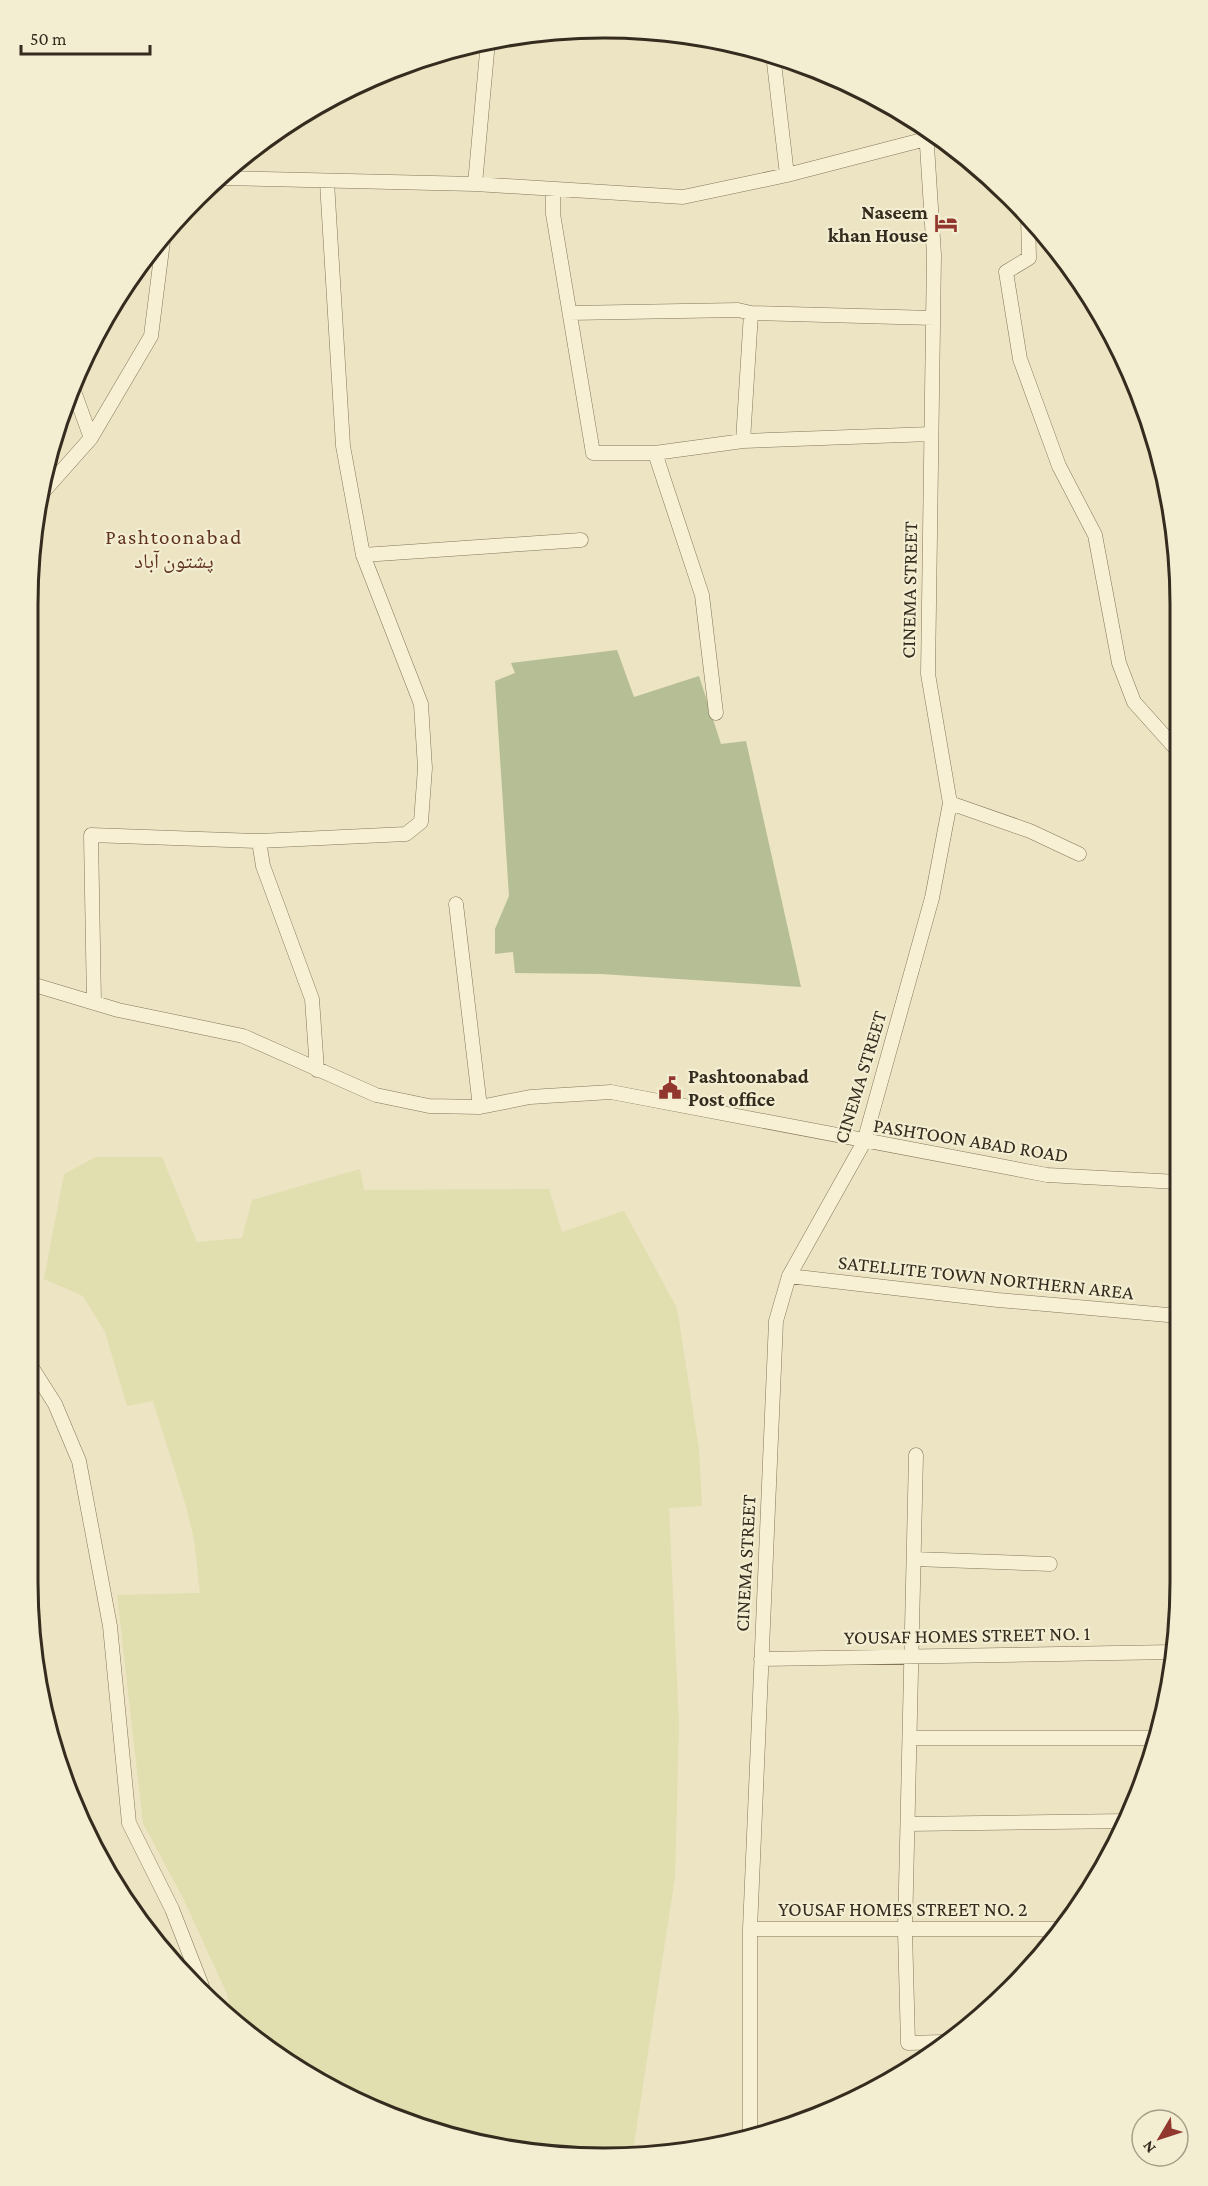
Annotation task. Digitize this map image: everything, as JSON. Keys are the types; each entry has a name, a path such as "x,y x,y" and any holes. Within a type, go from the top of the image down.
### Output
{"street":[{"path":"475,184 487,49"},
{"path":"774,64 787,175"},
{"path":"230,178 475,184 683,197 787,175 922,135"},
{"name":"CINEMA STREET","path":"750,2129 750,1929 776,1321 789,1276 864,1142 932,898 950,803 927,674 934,255 926,138"},
{"path":"94,1003 91,835 259,841 406,834 421,822 425,768 421,704 363,555 343,446 327,182"},
{"path":"553,190 553,213 593,453 655,453 743,441 931,434"},
{"path":"1028,228 1029,258 1006,272 1020,359 1059,466 1095,535 1123,673 1134,702 1170,735"},
{"path":"50,484 91,438 151,336 162,250"},
{"path":"570,313 738,310 751,313 933,318"},
{"path":"743,441 751,313"},
{"path":"77,399 91,438"},
{"path":"655,453 702,595 716,713"},
{"path":"363,555 581,540"},
{"path":"950,803 1030,831 1079,854"},
{"path":"259,841 263,866 312,999 317,1070"},
{"path":"456,904 480,1107"},
{"name":"PASHTOON ABAD ROAD","path":"38,986 94,1003 243,1036 376,1095 429,1106 480,1107 530,1097 611,1092 681,1103 864,1142 1047,1176 1170,1182"},
{"name":"SATELLITE TOWN NORTHERN AREA","path":"789,1276 998,1300 1170,1315"},
{"path":"38,1377 55,1404 80,1461 110,1626 129,1823 172,1910 199,1979"},
{"path":"916,1455 905,1930 908,2043 934,2042"},
{"path":"914,1559 1050,1564"},
{"name":"YOUSAF HOMES STREET NO. 1","path":"761,1659 1166,1652"},
{"path":"910,1738 1148,1738"},
{"path":"908,1824 1117,1821"},
{"name":"YOUSAF HOMES STREET NO. 2","path":"750,1929 1051,1929"}],"shaded area":[{"path":"96,1157 162,1157 197,1242 242,1238 252,1200 360,1169 364,1190 549,1189 562,1232 624,1211 677,1308 699,1450 702,1506 669,1508 679,1724 675,1877 634,2147 567,2147 530,2144 493,2138 422,2118 353,2090 321,2073 289,2053 230,2008 227,1994 184,1900 143,1823 117,1595 200,1593 194,1539 153,1401 127,1406 105,1332 83,1296 44,1279 64,1174"}],"green space":[{"path":"617,650 634,697 699,676 721,744 746,741 801,987 601,974 515,973 513,952 495,954 495,929 509,896 495,681 515,673 511,663"}],"place":[{"name":"Naseem khan House","path":"946,223"},
{"name":"Pashtoonabad Post office","path":"670,1088"}],"district":[{"name":"Pashtoonabad پشتون آباد","path":"174,549"}]}
